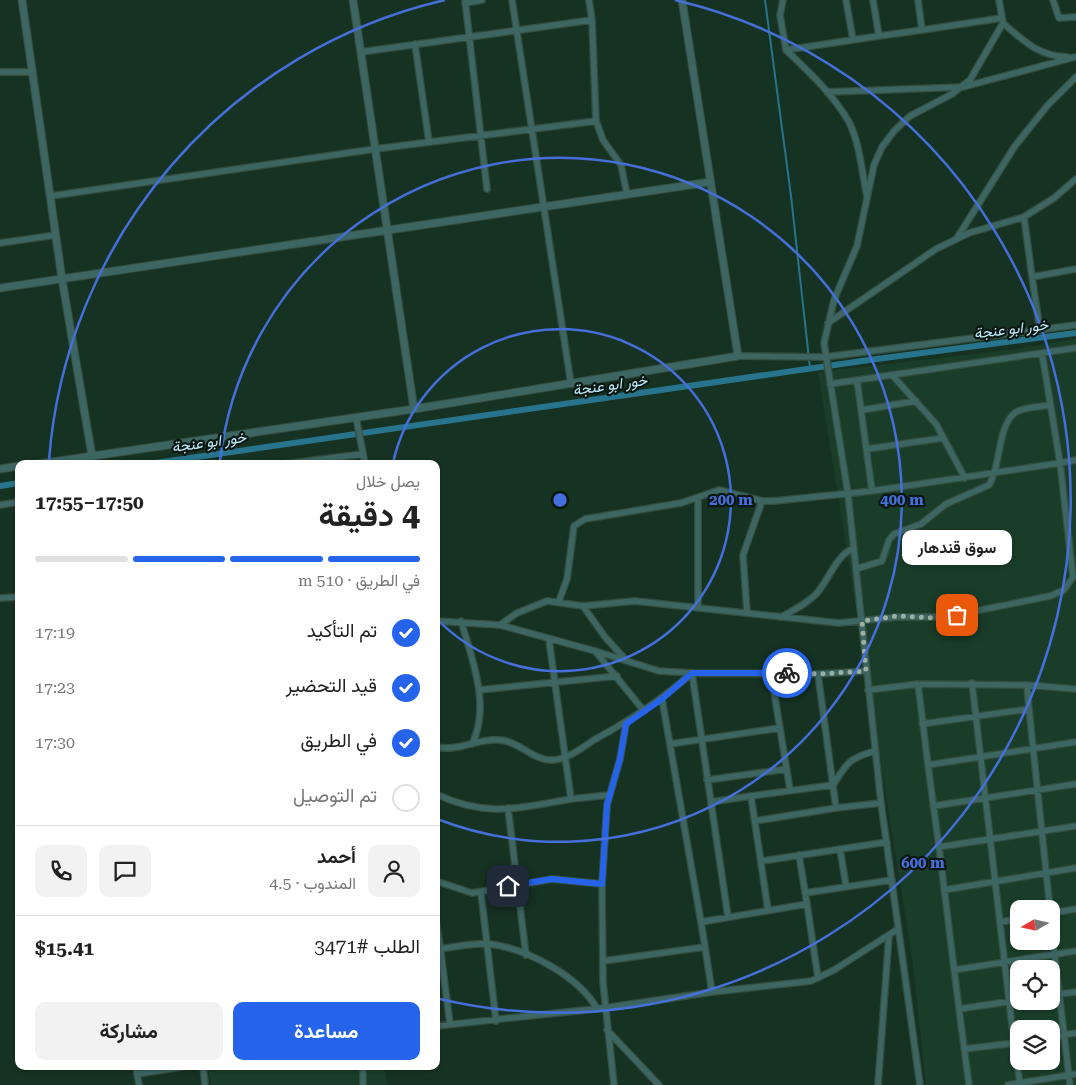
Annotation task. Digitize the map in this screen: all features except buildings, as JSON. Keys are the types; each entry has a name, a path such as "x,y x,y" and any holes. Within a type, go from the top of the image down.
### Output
{"street":[{"path":"22,0 62,279 92,456"},
{"path":"353,0 414,409"},
{"path":"482,0 465,2 488,188"},
{"path":"512,0 571,384"},
{"path":"589,0 592,20 596,121 603,140 621,165 626,194"},
{"path":"682,0 738,356"},
{"path":"783,0 780,15 786,50 827,92 849,123 854,137 868,202"},
{"path":"846,0 853,40"},
{"path":"873,0 879,36"},
{"path":"918,0 922,30"},
{"path":"920,1085 881,803 848,494 824,343 834,300 857,246 868,202 874,165 888,138 910,116 963,87 975,73 1002,21 999,0"},
{"path":"1053,0 1059,18 1076,17"},
{"path":"361,52 592,20"},
{"path":"786,50 922,30 1002,21 1035,50 1057,57 1076,58"},
{"path":"415,44 429,142"},
{"path":"827,92 963,87 1076,58"},
{"path":"0,72 33,72"},
{"path":"957,238 1015,146 1047,106 1076,77"},
{"path":"51,196 375,149 596,121"},
{"path":"828,323 914,263 957,238 1024,217 1046,204 1076,179"},
{"path":"0,288 710,182"},
{"path":"1024,217 1040,330"},
{"path":"0,239 0,243 56,235"},
{"path":"1032,277 1076,269"},
{"path":"65,460 414,409 738,356 826,359 1076,325"},
{"path":"830,384 1076,348"},
{"path":"500,625 509,617 529,606 547,601 559,601 583,606 635,601 698,606 840,623 897,616 946,617 1050,596 1064,590 1073,577 1074,570 1060,463 1042,353"},
{"path":"892,375 936,424 965,478"},
{"path":"857,380 872,491"},
{"path":"862,410 916,400"},
{"path":"856,568 882,561 889,540 894,534 921,524 946,504 989,485 995,473 998,451 1012,417 1023,410 1050,405"},
{"path":"356,417 365,460"},
{"path":"867,449 944,438"},
{"path":"316,460 364,454"},
{"path":"559,601 567,580 576,523 585,519 649,509 698,498 719,490 762,501 848,494 1076,460"},
{"path":"0,469 15,467"},
{"path":"698,498 698,606"},
{"path":"747,612 743,555 762,501"},
{"path":"0,505 15,503"},
{"path":"781,616 812,598 827,580 842,554 854,548"},
{"path":"0,598 15,597"},
{"path":"583,606 605,637 628,662"},
{"path":"440,621 500,625 549,640 596,650 659,671 818,674 866,671"},
{"path":"461,621 479,690 478,725 472,744"},
{"path":"549,640 571,799"},
{"path":"596,650 644,711"},
{"path":"771,672 790,790"},
{"path":"440,747 453,748 501,740 546,759 565,757 626,724 662,699 692,673"},
{"path":"692,673 728,917"},
{"path":"818,674 836,808"},
{"path":"479,690 617,676"},
{"path":"868,690 918,684 972,683 1076,689"},
{"path":"959,1009 1010,1002 972,683"},
{"path":"918,684 969,1085"},
{"path":"1028,685 1049,900"},
{"path":"662,699 712,992"},
{"path":"922,724 1029,709"},
{"path":"614,1085 604,1008 602,884 609,795 620,759 626,724"},
{"path":"670,744 780,728"},
{"path":"928,765 1076,742"},
{"path":"710,802 833,785 849,761 857,756 875,751"},
{"path":"707,780 787,769"},
{"path":"933,806 1076,784"},
{"path":"440,795 481,810 609,795"},
{"path":"751,796 768,910"},
{"path":"755,821 881,803"},
{"path":"508,808 519,884 526,955"},
{"path":"938,847 1076,826"},
{"path":"762,861 887,842"},
{"path":"840,849 846,886"},
{"path":"800,855 818,978"},
{"path":"944,890 1076,868"},
{"path":"440,882 466,892 481,893 519,884 559,878 602,884"},
{"path":"805,892 892,880"},
{"path":"481,893 496,1021"},
{"path":"701,922 807,904"},
{"path":"1060,912 1076,909"},
{"path":"1000,922 1010,920"},
{"path":"440,1025 597,1009 712,992 800,984 818,978 898,929"},
{"path":"878,1085 889,935"},
{"path":"450,1024 440,949 488,944 526,955 556,969 580,986 597,1009"},
{"path":"603,961 705,947"},
{"path":"1054,950 1056,960"},
{"path":"954,970 1076,951"},
{"path":"1070,1085 1060,994 1076,992"},
{"path":"607,1030 658,1085"},
{"path":"1060,1036 1076,1034"},
{"path":"964,1049 1010,1043"},
{"path":"136,1070 139,1085"},
{"path":"137,1074 162,1070"},
{"path":"203,1070 205,1085"},
{"path":"363,1070 363,1085"},
{"path":"1019,1070 1020,1083"},
{"path":"1008,1085 1076,1074"}],"shaded area":[{"path":"1076,339 1076,1085 926,1085 912,957 818,372 1009,350"},
{"path":"209,1070 385,1070 387,1085 211,1085"}],"waterway":[{"path":"765,0 791,196 810,368"},
{"name":"خور ابو عنجة","path":"176,460 869,360 1076,333"},
{"name":"خور ابو عنجة","path":"0,486 15,484"}],"way so far":[{"path":"787,673 818,674 866,671 862,621 897,616 937,618 957,615"}],"place":[{"name":"سوق قندهار","path":"957,615"}],"route":[{"path":"508,886 559,878 602,884 607,805 617,772 626,724 662,699 692,673 787,673"}]}
